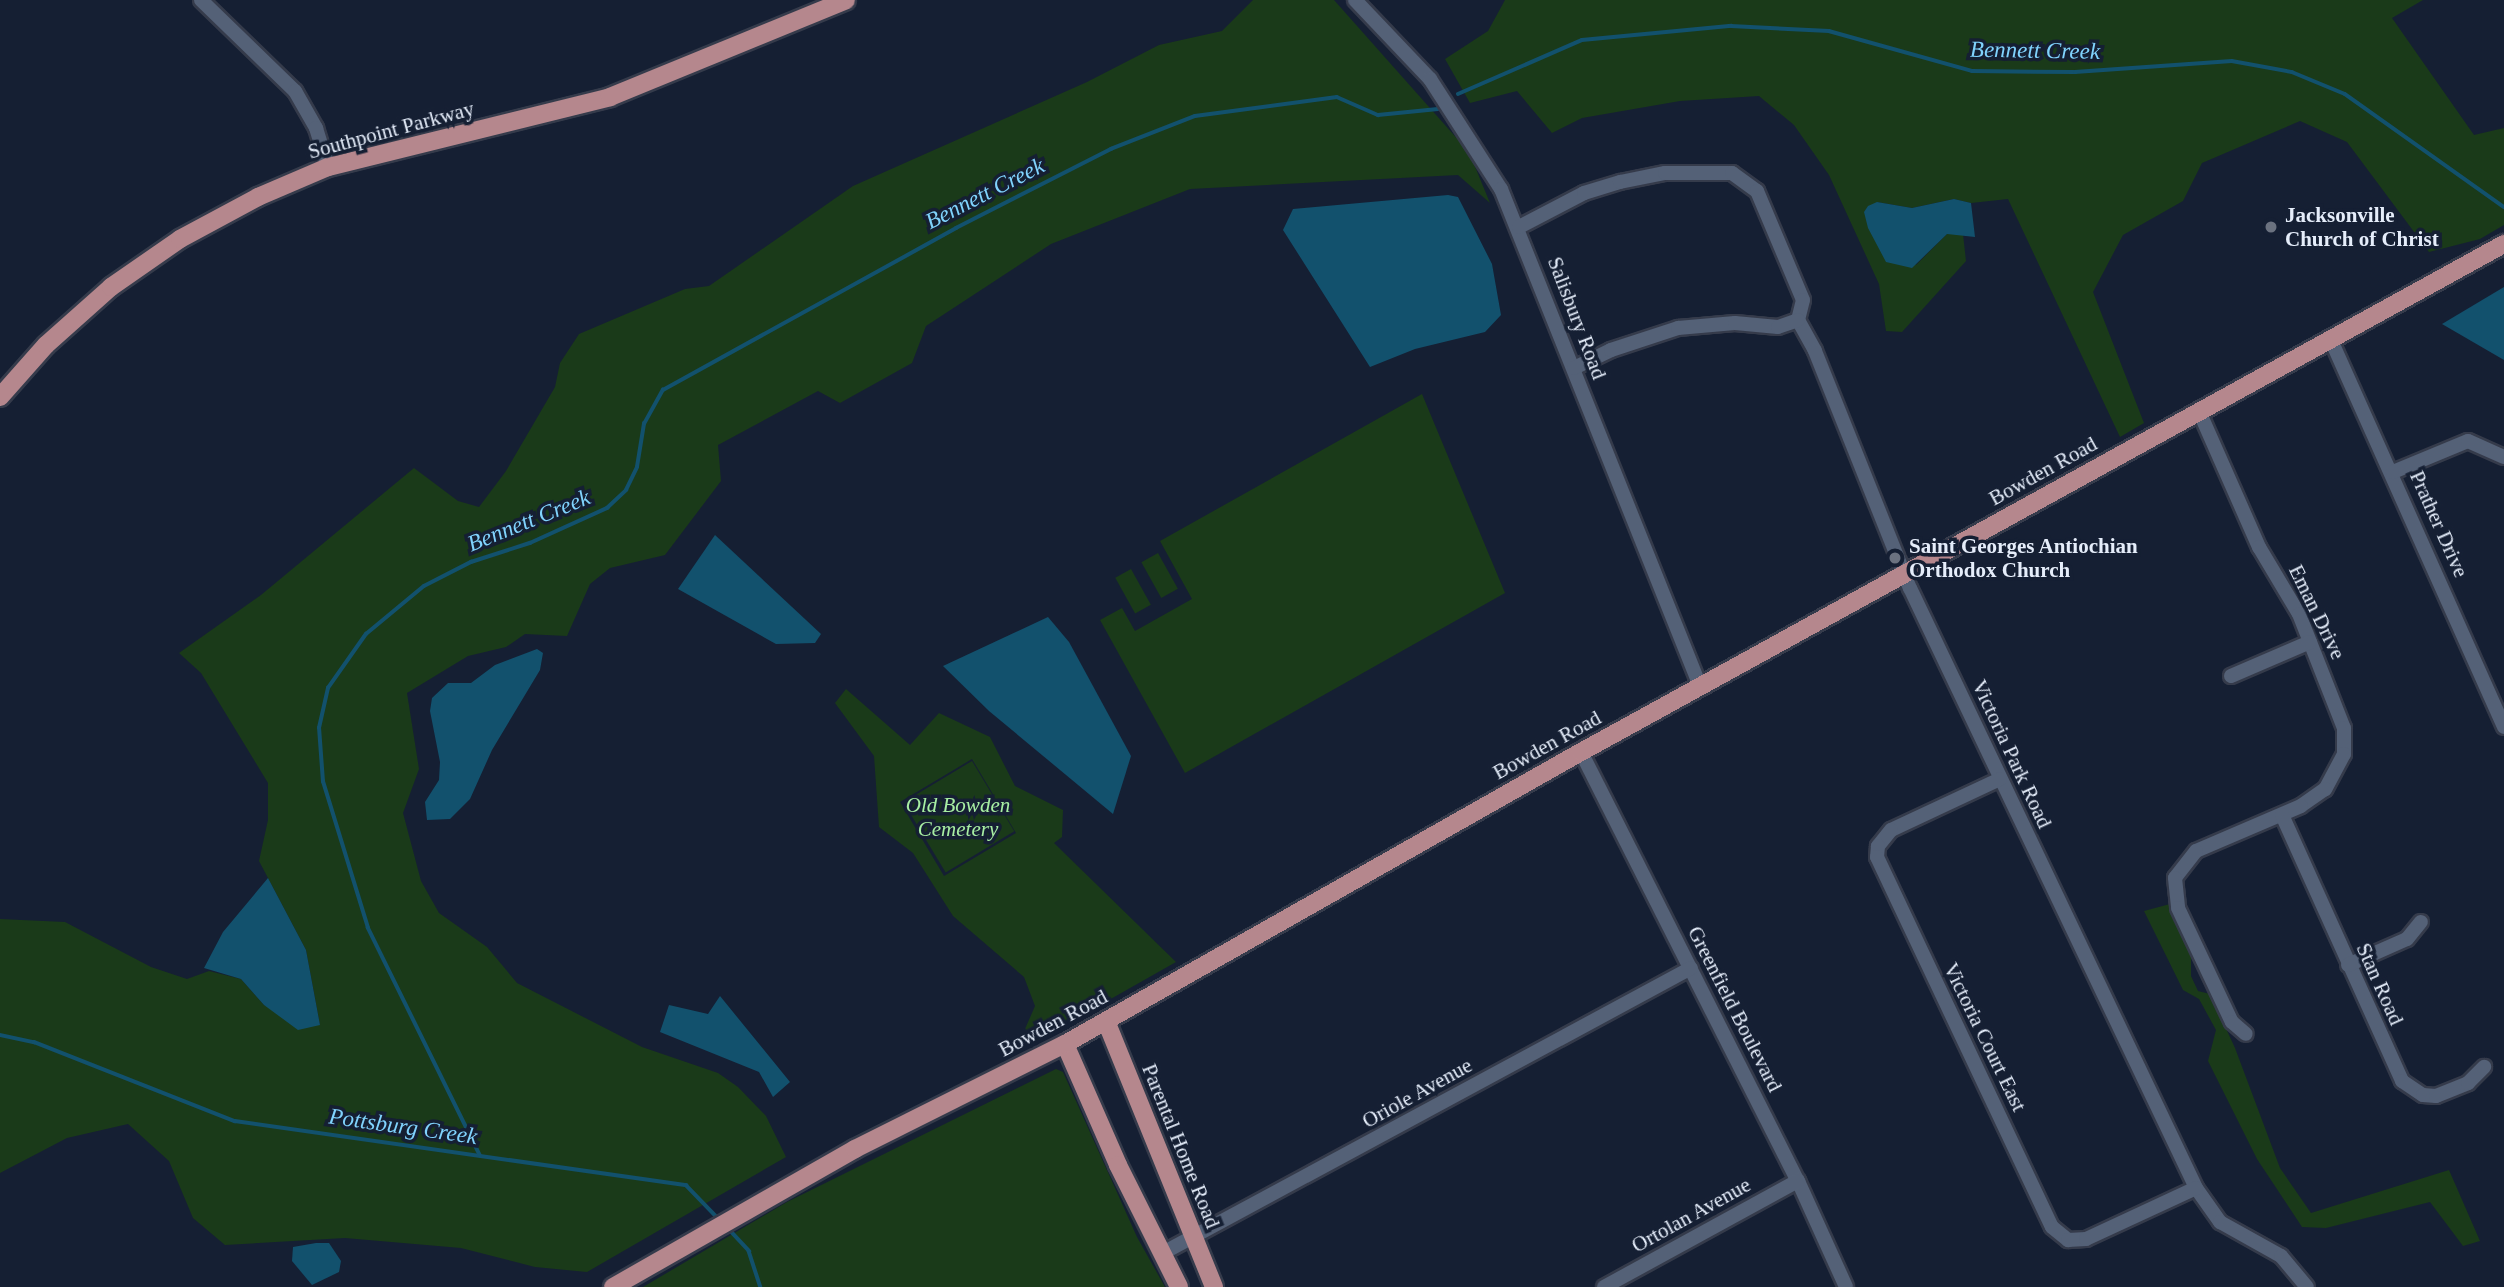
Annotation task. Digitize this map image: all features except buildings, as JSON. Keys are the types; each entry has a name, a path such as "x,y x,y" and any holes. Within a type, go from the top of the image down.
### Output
{"main road":[{"name":"Southpoint Parkway","path":"0,397 46,345 145,262 258,197 328,167 610,97 846,0"},
{"name":"Bowden Road","path":"613,1287 797,1180 1065,1044 1581,752 2504,244"},
{"name":"Parental Home Road","path":"1106,1021 1214,1287"},
{"path":"1065,1044 1161,1254 1179,1287"}],"street":[{"path":"201,0 295,91 316,128 328,167"},
{"name":"Salisbury Road","path":"1355,0 1447,101 1501,189 1519,227 1700,686"},
{"name":"Victoria Park Road","path":"1519,227 1584,193 1665,173 1731,173 1756,191 1803,300 1798,320 1815,351 1903,574 2196,1188 2220,1222 2281,1256 2308,1287"},
{"path":"1574,369 1611,350 1678,328 1735,323 1778,327 1798,320"},
{"name":"Prather Drive","path":"2331,340 2393,472 2504,727"},
{"name":"Eman Drive","path":"2199,411 2259,547 2291,599 2341,713 2344,754 2325,789 2282,814 2196,851 2179,868 2173,888 2212,982 2232,1022 2246,1034"},
{"path":"2393,472 2468,441 2504,457"},
{"path":"2231,676 2310,642"},
{"name":"Greenfield Boulevard","path":"1581,752 1798,1181 1846,1287"},
{"name":"Victoria Court East","path":"2000,779 1891,830 1878,846 1877,857 2052,1227 2060,1236 2077,1241 2196,1188"},
{"name":"Stan Road","path":"2282,814 2394,1070 2412,1090 2436,1096 2451,1092 2484,1067"},
{"path":"2348,965 2407,939 2421,922"},
{"name":"Oriole Avenue","path":"1161,1254 1691,968"},
{"name":"Ortolan Avenue","path":"1604,1287 1798,1181"}],"green space":[{"path":"1253,0 1334,0 1469,152 1490,203 1458,175 1190,189 1051,244 926,326 912,363 840,403 818,391 718,445 721,481 665,555 610,568 590,584 567,636 525,634 506,647 468,656 407,693 419,769 403,813 421,881 439,913 487,947 517,983 642,1047 718,1073 738,1087 766,1116 786,1157 587,1272 535,1267 461,1248 345,1238 225,1245 193,1218 169,1161 128,1124 67,1138 0,1173 0,919 65,922 151,967 187,979 209,971 241,979 264,1005 320,1025 306,950 259,861 268,820 268,783 201,673 179,653 261,595 414,468 458,501 479,507 506,471 555,387 560,363 579,334 685,289 709,286 853,186 1087,82 1159,45 1222,31"},
{"path":"1505,0 2423,0 2392,18 2474,135 2504,128 2504,225 2480,239 2429,252 2347,142 2300,121 2202,163 2183,201 2123,235 2093,292 2144,423 2120,437 2008,199 1971,203 1954,199 1912,208 1877,202 1916,265 1947,234 1963,234 1966,261 1902,332 1886,331 1879,284 1829,175 1794,125 1759,96 1680,101 1582,118 1552,133 1517,91 1470,103 1445,59 1488,31"},
{"path":"1422,394 1505,593 1185,773 1100,620 1122,608 1135,631 1192,599 1160,541"},
{"path":"1158,553 1178,589 1161,598 1141,562"},
{"path":"1131,569 1151,605 1135,614 1115,578"},
{"path":"846,689 910,745 939,713 990,737 1015,786 1063,810 1062,837 1054,843 1176,962 1033,1043 1025,1029 1035,1006 1024,977 953,916 913,853 879,827 874,756 835,703","holes":["972,759 1016,833 944,876 900,802"]},
{"name":"Old Bowden Cemetery","path":"972,761 1014,831 946,872 903,802"},
{"path":"2170,904 2191,950 2191,976 2198,991 2210,994 2235,1048 2280,1168 2311,1213 2449,1170 2480,1241 2463,1246 2430,1202 2326,1228 2302,1227 2257,1159 2208,1061 2216,1030 2199,999 2183,990 2144,911"},
{"path":"1056,1069 1063,1072 1137,1237 1165,1287 643,1287 787,1202"}],"water":[{"path":"1448,195 1458,197 1492,264 1501,315 1485,332 1415,349 1370,367 1283,230 1293,209"},
{"path":"1954,199 1971,203 1975,237 1947,234 1912,268 1886,262 1868,228 1864,212 1868,206 1877,202 1912,208"},
{"path":"2504,287 2504,360 2442,324"},
{"path":"715,535 821,634 815,643 776,644 678,589"},
{"path":"1048,617 1069,642 1131,756 1113,814 989,711 943,666"},
{"path":"537,649 543,653 540,670 492,750 470,799 450,819 427,820 425,802 439,780 440,762 430,711 432,698 448,683 471,683 495,665"},
{"path":"268,878 306,950 320,1025 298,1030 264,1005 241,979 204,968 223,932"},
{"path":"720,996 790,1082 773,1097 759,1072 660,1032 669,1005 708,1014"},
{"path":"329,1243 341,1261 339,1272 312,1285 292,1261 293,1247"}],"waterway":[{"name":"Bennett Creek","path":"1458,94 1582,40 1731,26 1829,31 1972,71 2075,72 2232,61 2292,72 2345,94 2504,207"},
{"name":"Bennett Creek","path":"480,1156 368,928 323,782 319,728 328,688 366,634 424,586 471,562 530,543 607,508 626,490 637,467 644,424 663,390 956,228 1111,149 1195,116 1337,97 1378,115 1438,109"},
{"name":"Pottsburg Creek","path":"0,1035 34,1042 235,1121 686,1185 719,1219"},
{"name":"Pottsburg Creek","path":"727,1227 749,1251 761,1287"}],"place":[{"name":"Jacksonville Church of Christ","path":"2271,227"},
{"name":"Saint Georges Antiochian Orthodox Church","path":"1895,558"}]}
